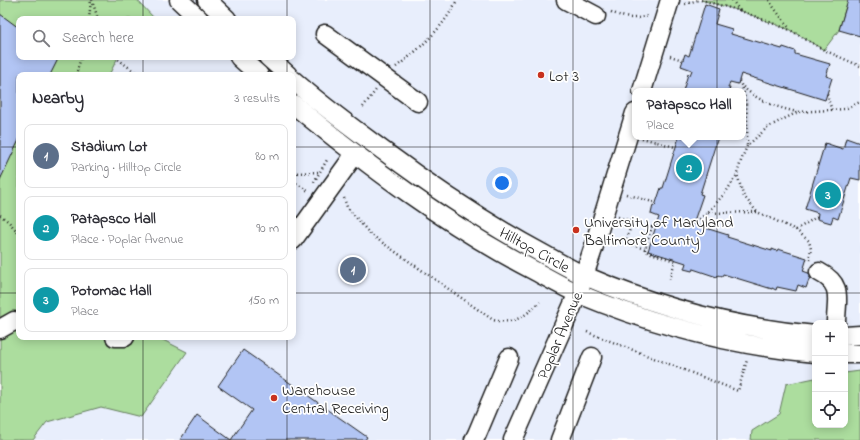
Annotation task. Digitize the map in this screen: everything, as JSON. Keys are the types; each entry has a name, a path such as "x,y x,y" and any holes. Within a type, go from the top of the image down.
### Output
{"street":[{"path":"179,0 195,16"},
{"path":"207,0 224,16"},
{"path":"566,0 600,13"},
{"path":"643,88 670,0"},
{"path":"325,34 418,102"},
{"path":"242,60 256,72"},
{"path":"271,60 285,72"},
{"name":"Hilltop Circle","path":"296,82 350,126 430,186 509,236 584,276 646,300 714,318 779,332 812,335"},
{"name":"Hilltop Circle","path":"296,106 355,154 420,201 500,253 578,293 642,318 711,337 778,350 812,353"},
{"name":"Poplar Avenue","path":"513,440 578,293 632,123"},
{"path":"296,236 355,154"},
{"path":"813,269 831,279 836,288 836,320"},
{"path":"0,329 14,321 16,321"},
{"path":"848,336 860,335"},
{"path":"848,354 860,354"},
{"path":"560,440 592,357"},
{"path":"479,438 509,358"}],"path":[{"path":"89,16 91,0"},
{"path":"91,0 97,16"},
{"path":"363,107 384,78 428,40 457,0"},
{"path":"700,0 713,5 741,11 790,30 824,50 860,66"},
{"path":"732,0 741,11"},
{"path":"769,0 790,30"},
{"path":"600,13 624,18 641,18 649,16"},
{"path":"667,55 683,60"},
{"path":"77,72 80,60"},
{"path":"119,60 135,72"},
{"path":"739,81 743,87"},
{"path":"746,89 757,98 775,107 798,112 845,109 860,102"},
{"path":"827,94 832,110"},
{"path":"693,224 707,213 726,192 737,174 747,146 746,111"},
{"path":"747,146 768,127 798,112"},
{"path":"649,140 675,147"},
{"path":"296,174 319,172"},
{"path":"737,174 743,195 757,212"},
{"path":"296,183 309,191"},
{"path":"625,193 656,203"},
{"path":"343,194 348,207 370,234 493,320 503,322 516,320 525,316 540,302"},
{"path":"707,213 732,211 757,212 796,230 810,244 810,255 813,269"},
{"path":"0,215 10,222 16,230"},
{"path":"796,230 818,216"},
{"path":"623,219 632,221 626,243 645,249 644,251 675,261 670,278"},
{"path":"645,249 652,227 655,228"},
{"path":"587,332 738,391 746,363"}],"shaded area":[{"name":"University of Maryland Baltimore County","path":"0,0 860,0 860,440 0,440"}],"green space":[{"path":"0,0 137,0 152,16 16,16 16,60 116,60 110,72 16,72 16,340 163,340 187,352 141,417 101,407 47,422 33,440 0,440"},
{"path":"701,0 848,0 839,30 824,50 790,30 741,11"},
{"path":"860,371 860,440 751,440 752,431 779,414 786,384 812,379 812,428 848,428 848,373"}],"building":[{"path":"848,0 860,0 860,36 839,30"},
{"path":"705,4 719,9 715,24 732,29 731,34 782,49 783,47 795,51 795,54 830,64 826,76 832,78 825,100 741,74 738,84 730,82 728,88 684,88 688,74 690,75 692,70 681,66 685,54 689,56"},
{"path":"0,14 16,26 16,60 58,60 52,72 16,72 16,146 0,180"},
{"path":"846,138 860,143 860,180 851,178 838,219 833,217 831,223 817,219 818,213 805,209 825,143 843,149"},
{"path":"678,140 717,140 700,194 703,195 693,224 728,235 727,237 772,251 772,249 777,251 778,249 807,258 803,271 811,274 806,288 798,285 796,291 777,287 776,290 723,274 722,277 718,275 717,277 693,269 692,271 684,269 686,263 648,251 659,217 651,214 653,205 655,206 661,188 663,188"},
{"name":"Warehouse Central Receiving","path":"243,350 367,437 365,440 231,440 252,410 218,386"},
{"path":"197,415 231,440 180,440"}],"place":[{"name":"Lot 3","path":"541,75"},
{"name":"Patapsco Hall","path":"689,168"},
{"name":"Potomac Hall","path":"828,195"},
{"name":"University of Maryland Baltimore County","path":"576,230"},
{"name":"Stadium Lot","path":"353,270"},
{"name":"Warehouse Central Receiving","path":"274,398"}]}
